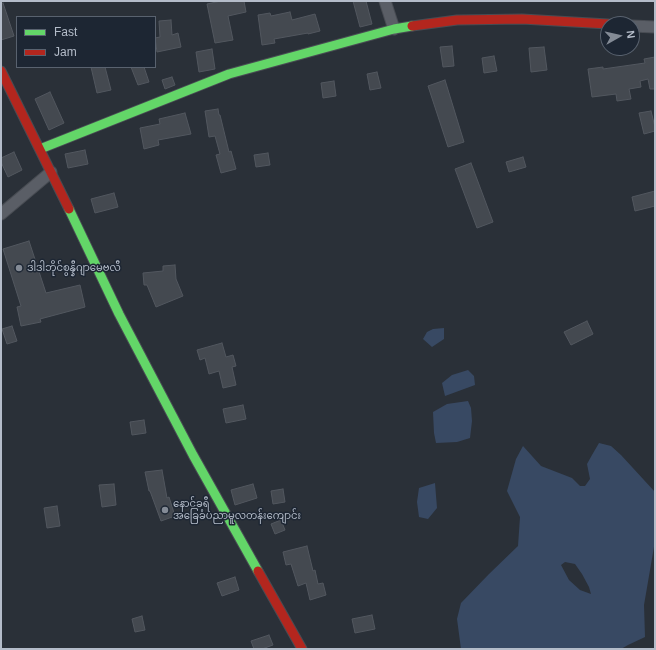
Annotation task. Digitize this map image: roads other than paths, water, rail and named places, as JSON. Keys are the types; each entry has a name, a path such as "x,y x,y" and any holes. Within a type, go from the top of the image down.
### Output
{"street":[{"path":"385,1 394,29"},
{"path":"40,149 229,74 394,29 457,20 515,19 600,24"},
{"path":"640,26 655,27"},
{"path":"1,71 52,172 122,321 193,455 302,649"},
{"path":"1,214 52,172"}],"water":[{"path":"444,328 444,339 432,347 423,339 427,332 433,329"},
{"path":"468,370 474,376 475,385 445,396 442,383 452,375"},
{"path":"468,401 471,408 472,421 470,438 457,442 436,443 433,412 447,404"},
{"path":"599,443 611,446 655,492 655,541 644,605 645,637 621,649 461,649 457,619 461,603 518,546 520,517 507,491 516,459 523,446 541,466 572,478 580,486 585,486 590,479 587,464","holes":["565,562 575,564 589,587 591,594 580,590 569,580 561,565"]},
{"path":"435,483 437,508 428,519 419,517 417,502 419,488"}],"place":[{"name":"ဒါဒါဘိုင်စွန္နီဂျာမေဗလီ","path":"19,268"},
{"name":"နောင်ခရီ အခြေခံပညာမူလတန်းကျောင်း","path":"165,510"}]}
